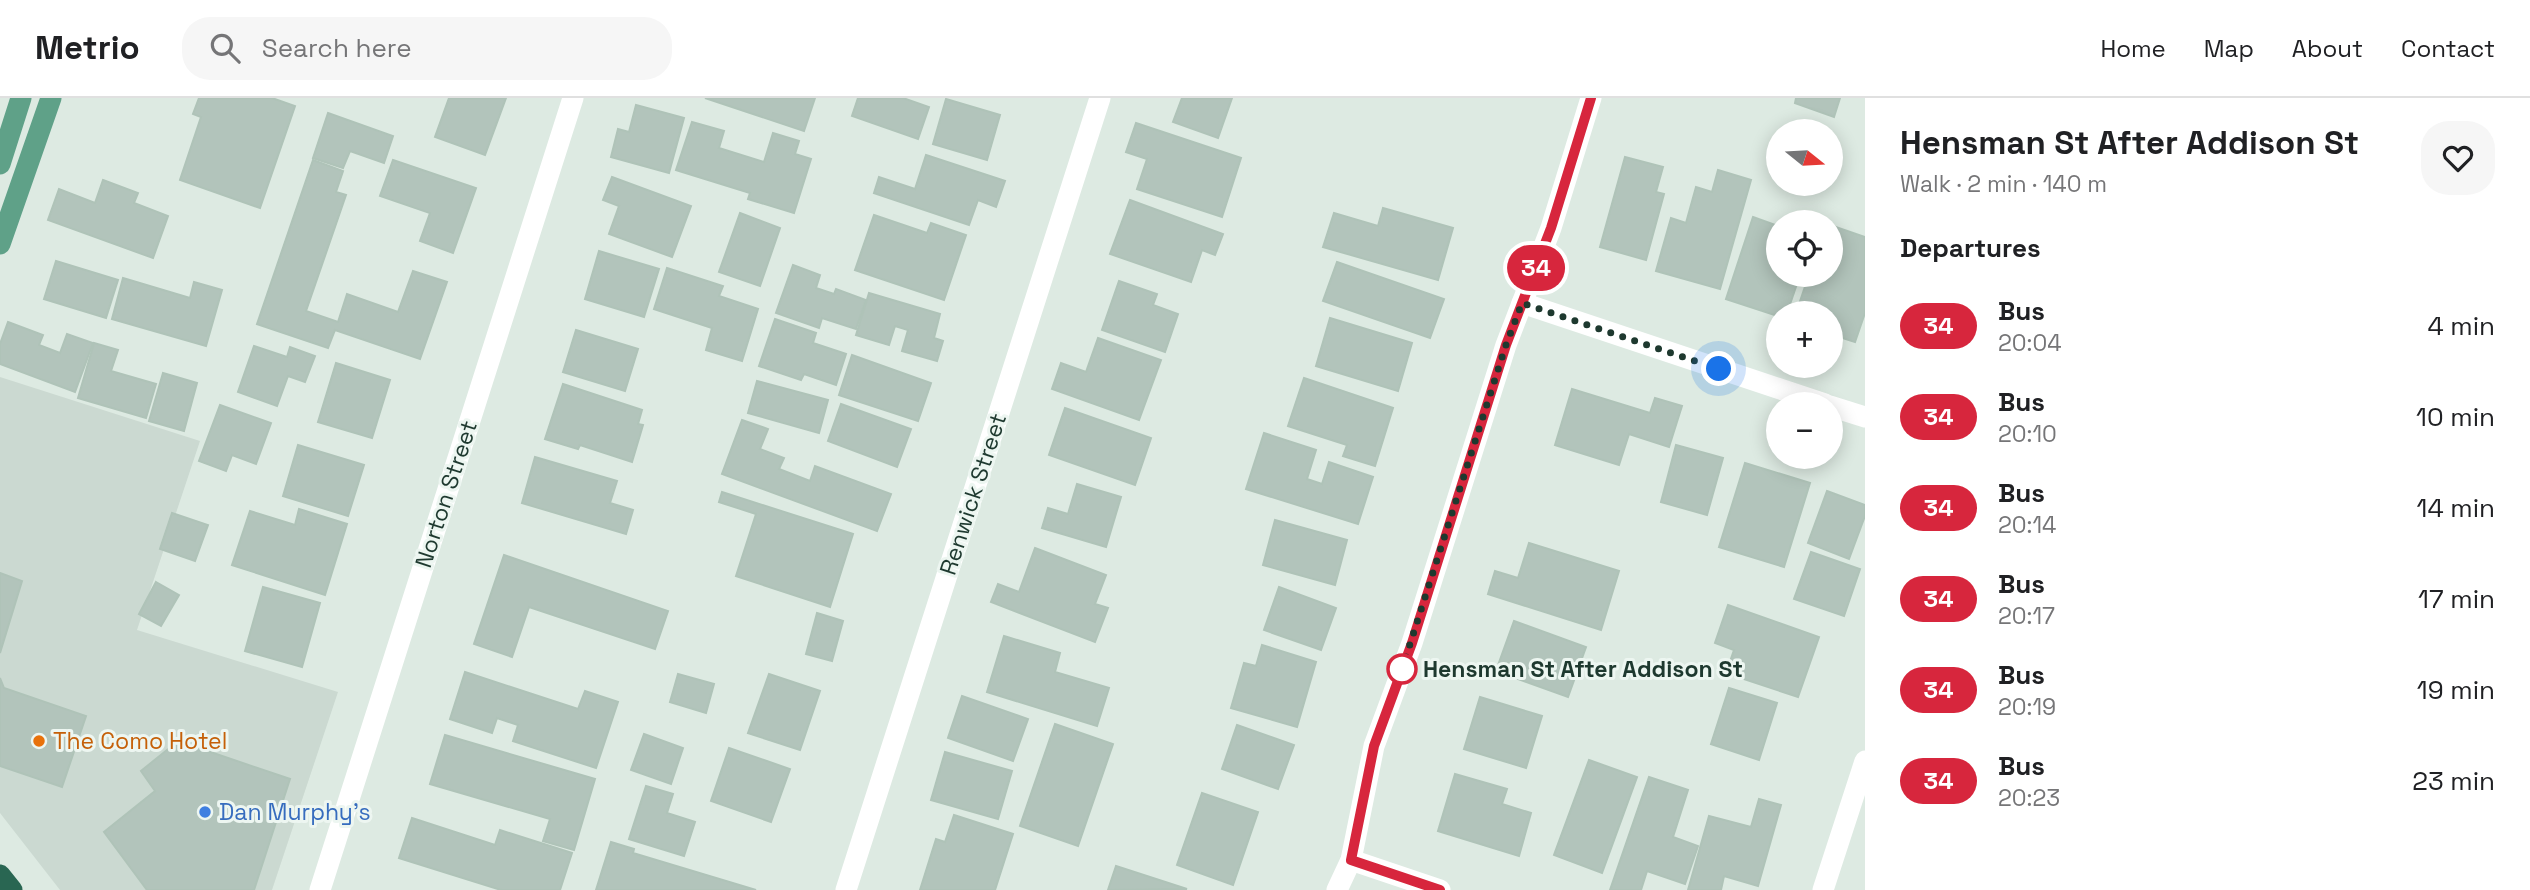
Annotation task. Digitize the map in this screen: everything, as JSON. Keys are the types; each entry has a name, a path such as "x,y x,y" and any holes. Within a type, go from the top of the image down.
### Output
{"highway":[{"path":"0,875 12,890"}],"main road":[{"path":"0,164 22,98"},
{"path":"0,244 51,98"}],"street":[{"name":"Norton Street","path":"320,890 573,98"},
{"name":"Renwick Street","path":"846,890 1100,98"},
{"path":"1337,890 1351,860 1374,746 1412,643 1498,370 1551,228 1591,98"},
{"path":"1522,303 1789,392"},
{"path":"1843,410 1865,418"},
{"path":"1823,890 1865,761"},
{"path":"1351,860 1440,890"}],"shaded area":[{"path":"0,377 200,441 137,630 338,692 272,890 60,890 0,813"}],"building":[{"path":"199,98 272,98 295,106 260,208 180,180 201,117 193,114"},
{"path":"449,98 506,98 485,155 435,137"},
{"path":"705,98 815,98 804,131"},
{"path":"858,98 903,98 929,107 918,139 852,116"},
{"path":"1182,98 1232,98 1218,138 1173,122"},
{"path":"1796,98 1840,98 1834,117 1795,103"},
{"path":"946,99 1000,115 987,160 933,144"},
{"path":"636,105 684,118 669,173 611,157 618,129 629,132"},
{"path":"328,113 393,136 384,163 350,151 343,168 313,158"},
{"path":"692,122 724,131 719,148 764,162 773,133 799,141 795,154 811,159 794,213 748,199 750,193 676,170"},
{"path":"1136,123 1241,158 1222,217 1137,189 1147,159 1126,152"},
{"path":"926,155 1005,181 996,207 978,200 969,225 874,193 879,177 915,189"},
{"path":"1625,157 1663,167 1656,192 1664,194 1646,260 1600,247"},
{"path":"313,160 343,171 336,192 346,195 306,311 338,322 347,294 398,312 413,271 447,282 420,359 335,330 328,348 257,324"},
{"path":"393,160 476,188 453,253 420,241 430,213 380,196"},
{"path":"1718,170 1751,180 1720,289 1656,271 1671,218 1686,223 1696,187 1712,192"},
{"path":"612,177 691,206 672,257 609,234 619,206 603,200"},
{"path":"103,180 138,193 134,203 168,216 153,258 48,220 59,189 95,203"},
{"path":"1130,200 1223,234 1215,255 1202,250 1191,282 1110,254"},
{"path":"1383,208 1453,228 1438,280 1323,247 1334,213 1378,226"},
{"path":"740,213 780,228 760,286 719,272"},
{"path":"874,215 927,233 931,223 966,235 944,300 855,270"},
{"path":"1753,217 1766,222 1766,287 1796,287 1791,301 1766,301 1766,312 1726,299"},
{"path":"1843,229 1865,237 1865,313 1855,342 1843,338 1843,301 1800,301 1805,287 1843,287"},
{"path":"599,251 659,269 644,317 585,299"},
{"path":"56,261 118,280 106,318 44,299"},
{"path":"1337,262 1444,299 1430,338 1323,301"},
{"path":"793,265 820,275 816,288 834,294 836,289 866,300 856,329 822,318 819,328 776,313"},
{"path":"667,268 723,286 719,296 758,309 742,361 706,350 712,328 654,309"},
{"path":"123,278 190,298 194,282 222,290 206,346 112,319"},
{"path":"1119,281 1157,294 1153,305 1178,314 1165,352 1102,330"},
{"path":"869,293 940,314 934,338 943,341 937,361 902,351 908,330 895,326 889,345 856,335"},
{"path":"1330,318 1412,343 1398,391 1316,366"},
{"path":"775,319 816,333 813,343 846,354 836,385 804,374 801,380 759,366"},
{"path":"8,322 43,335 39,345 60,353 67,334 93,343 75,392 0,364 0,344"},
{"path":"576,330 638,349 625,391 563,372"},
{"path":"1098,338 1161,360 1139,420 1052,389 1061,363 1086,372"},
{"path":"94,343 118,350 111,371 156,384 146,418 78,398"},
{"path":"254,346 287,357 290,347 315,356 305,382 288,376 277,406 238,392"},
{"path":"852,355 931,383 918,421 839,395"},
{"path":"336,363 390,380 372,438 318,422"},
{"path":"163,373 197,383 184,431 149,421"},
{"path":"1304,378 1393,408 1375,466 1343,456 1347,445 1288,426"},
{"path":"757,381 828,400 819,433 748,413"},
{"path":"563,384 642,410 638,424 643,425 632,462 580,445 578,449 545,439"},
{"path":"1572,389 1650,413 1655,398 1682,406 1669,447 1629,434 1619,465 1555,445"},
{"path":"841,404 911,429 897,467 828,441"},
{"path":"220,405 271,423 256,464 232,455 226,471 199,461"},
{"path":"1065,408 1151,438 1135,485 1049,455"},
{"path":"742,420 768,429 760,449 784,458 779,469 810,481 815,466 891,494 877,531 722,474"},
{"path":"1264,433 1316,450 1307,479 1322,484 1329,462 1373,477 1358,524 1246,489"},
{"path":"298,445 364,465 348,516 283,496"},
{"path":"1676,445 1723,458 1707,515 1661,502"},
{"path":"535,457 617,481 610,503 633,510 626,534 522,503"},
{"path":"1745,463 1810,483 1784,567 1719,547"},
{"path":"1077,484 1121,497 1106,547 1042,528 1048,508 1068,514"},
{"path":"1827,491 1865,505 1865,516 1849,559 1808,543"},
{"path":"722,492 853,534 830,607 736,576 756,514 719,502"},
{"path":"299,509 347,524 325,595 232,565 250,511 295,525"},
{"path":"172,513 208,525 195,561 160,549"},
{"path":"1275,520 1347,540 1335,585 1263,565"},
{"path":"1529,543 1619,571 1601,630 1488,594 1495,571 1518,578"},
{"path":"1035,548 1106,575 1095,604 1108,608 1095,642 991,602 998,584 1019,592"},
{"path":"1811,552 1860,569 1844,616 1794,599"},
{"path":"504,555 668,611 655,649 529,607 512,657 474,644"},
{"path":"0,573 22,581 0,653"},
{"path":"156,582 179,595 161,626 139,614"},
{"path":"263,587 320,603 302,667 245,651"},
{"path":"1279,587 1336,608 1321,650 1264,630"},
{"path":"1728,605 1819,637 1798,697 1726,673 1734,650 1715,643"},
{"path":"817,613 843,621 832,661 806,654"},
{"path":"1514,621 1586,647 1568,697 1496,671"},
{"path":"1004,636 1060,653 1055,672 1109,688 1097,726 987,692"},
{"path":"1262,645 1316,662 1297,727 1231,708 1244,663 1256,666"},
{"path":"465,672 578,709 585,691 618,702 596,768 513,741 518,725 497,718 492,733 450,719"},
{"path":"678,674 714,684 706,713 670,702"},
{"path":"769,674 820,691 800,750 748,733"},
{"name":"The Como Hotel","path":"0,678 4,688 86,716 62,787 0,766"},
{"path":"1729,688 1777,703 1759,760 1711,744"},
{"path":"962,696 1028,719 1013,761 948,738"},
{"path":"1480,697 1542,716 1526,768 1464,749"},
{"path":"1055,724 1113,744 1078,846 1020,826"},
{"path":"1237,725 1294,745 1278,789 1222,769"},
{"path":"644,734 683,748 671,784 631,770"},
{"path":"445,735 595,779 574,850 543,841 550,819 430,784"},
{"name":"Dan Murphy's","path":"178,741 290,779 254,890 147,890 104,832 155,791 141,771"},
{"path":"729,748 790,769 771,822 711,801"},
{"path":"945,752 1012,771 998,819 931,800"},
{"path":"1589,760 1637,777 1602,873 1554,855"},
{"path":"1455,774 1507,789 1502,804 1531,813 1519,856 1438,831"},
{"path":"1649,777 1688,790 1673,837 1698,846 1685,884 1647,871 1641,890 1610,890"},
{"path":"646,786 673,794 667,813 695,822 684,856 629,839"},
{"path":"1202,793 1258,812 1233,885 1177,865"},
{"path":"1759,799 1781,805 1758,886 1724,876 1721,890 1688,890 1709,816 1751,827"},
{"path":"954,815 1013,834 995,890 920,890 936,839 945,842"},
{"path":"412,818 495,845 500,830 572,853 560,890 501,890 399,858"},
{"path":"611,842 634,849 633,853 756,890 596,890"},
{"path":"1116,866 1187,889 1108,890"}],"bus line":[{"name":"34","path":"1440,890 1351,860 1374,746 1412,643 1506,345 1551,228 1591,98"}],"place":[{"name":"Hensman St After Addison St","path":"1402,669"},
{"name":"The Como Hotel","path":"39,741"},
{"name":"Dan Murphy's","path":"205,812"}],"route":[{"path":"1402,669 1506,345 1522,303 1719,369"}]}
